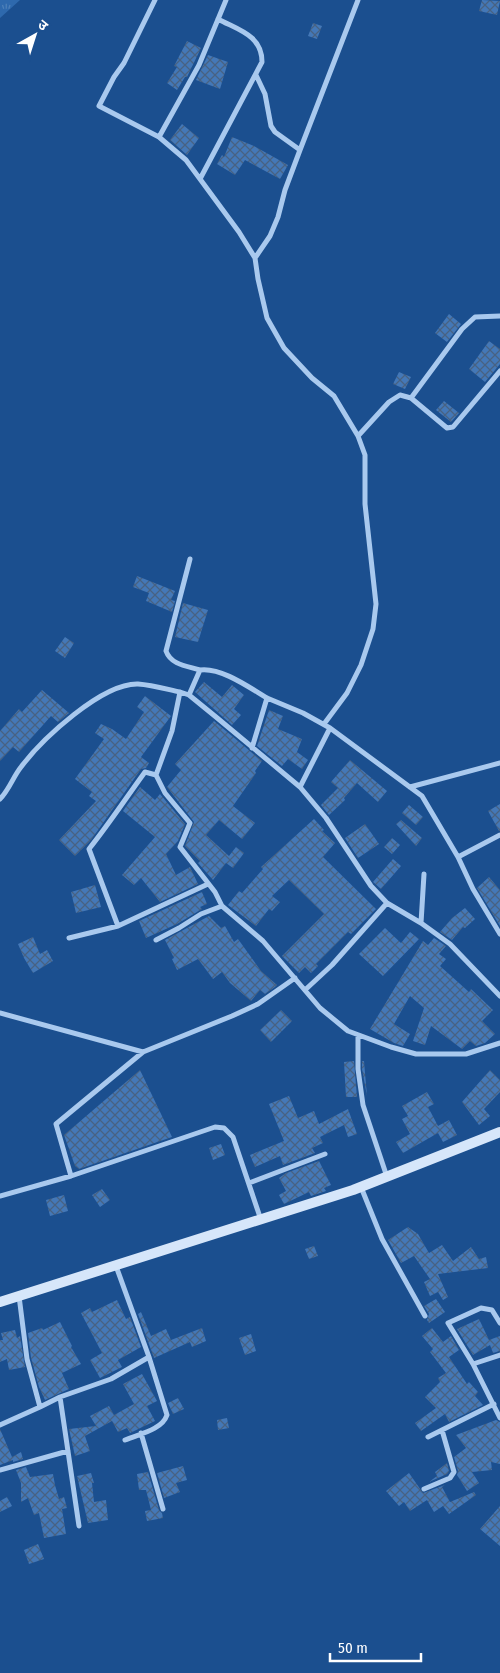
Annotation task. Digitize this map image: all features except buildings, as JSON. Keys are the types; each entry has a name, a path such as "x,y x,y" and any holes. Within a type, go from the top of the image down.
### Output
{"main road":[{"path":"0,1302 361,1187 500,1132"}],"street":[{"path":"156,0 124,63 98,106 159,137 186,160 239,232 255,258 258,279 268,318 284,348 312,378 334,396 358,436 365,455 365,504 376,604 373,629 361,665 346,693 324,724"},
{"path":"159,137 199,65 226,0"},
{"path":"255,258 270,236 278,217 285,190 358,0"},
{"path":"200,179 262,62 262,52 258,43 251,37 218,20"},
{"path":"256,75 265,94 271,126 275,132 300,150"},
{"path":"411,398 462,329 476,316 500,316"},
{"path":"358,436 389,402 400,395 411,398 448,428 453,427 500,371"},
{"path":"190,559 166,650 168,656 174,662 228,676 267,698 324,724 422,796 500,934"},
{"path":"189,695 200,670"},
{"path":"0,799 20,768 51,735 81,709 109,691 136,684 189,695 300,787 326,818 372,886 387,903 421,923 450,944 500,996"},
{"path":"156,775 172,730 180,692"},
{"path":"252,748 267,698"},
{"path":"300,787 330,728"},
{"path":"410,787 500,763"},
{"path":"118,926 89,849 109,825 145,772 156,775 165,792 190,823 180,847 215,892 222,906 264,941 320,1008 348,1031 416,1054 466,1054 500,1043"},
{"path":"458,857 500,835"},
{"path":"421,923 424,874"},
{"path":"69,938 118,926 208,884"},
{"path":"305,990 332,965 387,903"},
{"path":"156,940 200,914 222,906"},
{"path":"71,1176 56,1124 144,1052 258,1004 294,978"},
{"path":"0,1013 144,1052"},
{"path":"358,1035 358,1069 363,1105 387,1177"},
{"path":"0,1196 71,1176 215,1127 224,1128 233,1137 261,1220"},
{"path":"249,1183 324,1154"},
{"path":"361,1187 382,1239 425,1316"},
{"path":"116,1266 149,1357 167,1415 165,1421 158,1426 125,1440"},
{"path":"18,1296 27,1360 40,1407"},
{"path":"500,1323 492,1310 481,1308 448,1323 473,1364 500,1418"},
{"path":"473,1364 500,1355"},
{"path":"0,1425 60,1398 111,1379 149,1357"},
{"path":"60,1398 79,1526"},
{"path":"428,1438 494,1404"},
{"path":"424,1489 450,1478 454,1472 442,1430"},
{"path":"141,1433 163,1509"},
{"path":"0,1470 68,1451"}],"green space":[{"path":"0,0 20,0 0,18"}]}
